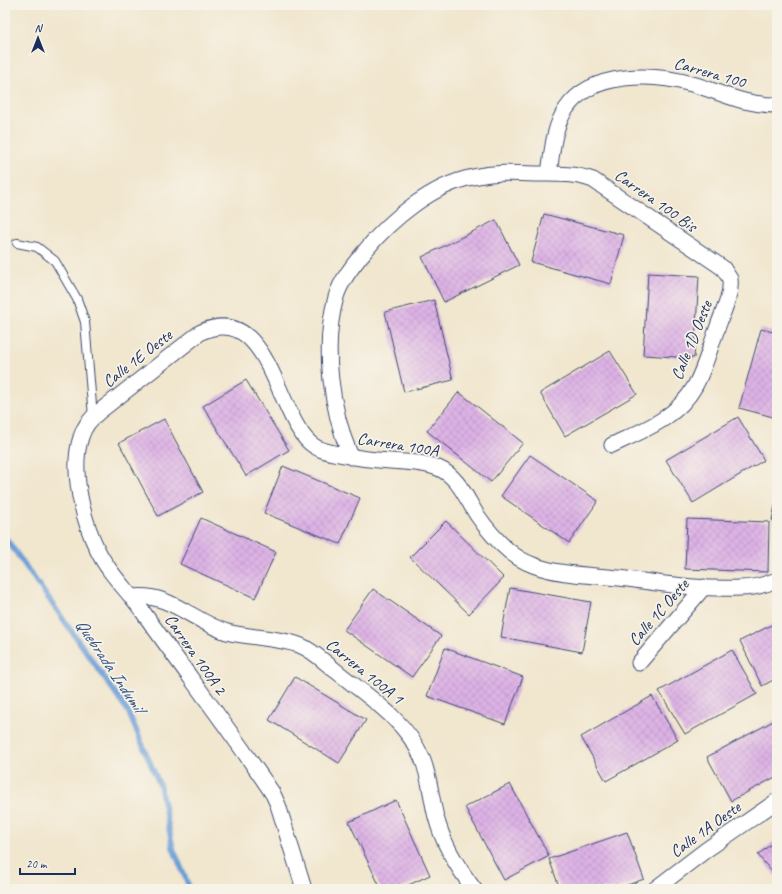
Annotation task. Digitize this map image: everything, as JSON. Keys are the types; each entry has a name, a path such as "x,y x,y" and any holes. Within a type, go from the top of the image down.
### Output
{"street":[{"name":"Carrera 100","path":"549,174 554,139 565,110 577,97 603,83 629,78 665,79 693,84 744,102 777,105"},
{"path":"351,457 336,411 330,345 331,328 337,296 350,270 383,230 410,208 444,187 471,177 486,174 549,174"},
{"name":"Carrera 100 Bis","path":"549,174 577,175 592,180 722,268 730,279"},
{"name":"Calle 1D Oeste","path":"612,445 666,418 687,398 695,386 704,363 730,291 730,279"},
{"name":"Calle 1E Oeste","path":"81,436 93,417 201,332 210,329 228,329"},
{"name":"Carrera 100A","path":"228,329 246,335 257,348 269,368 296,425 307,441 325,451 351,457 427,464 442,470 456,481 483,524 502,545 522,560 534,565 587,574 704,587"},
{"name":"Carrera 100A 2","path":"81,436 77,458 78,477 89,529 106,564 133,597 273,794 304,889"},
{"name":"Calle 1C Oeste","path":"639,663 704,587 751,588 777,580"},
{"name":"Carrera 100A 1","path":"133,597 143,596 161,599 213,627 228,632 298,645 313,653 383,709 408,734 422,759 441,835 456,865 474,889"},
{"name":"Calle 1A Oeste","path":"655,889 706,850 777,801"}],"lane":[{"path":"17,242 37,247 55,261 77,299 85,322 93,417"}],"building":[{"path":"544,214 624,235 611,284 531,262"},
{"path":"496,220 519,265 444,302 422,257"},
{"path":"648,273 699,276 694,358 643,355"},
{"path":"434,300 453,380 404,392 385,312"},
{"path":"761,329 777,333 777,418 739,408"},
{"path":"610,351 637,394 565,436 540,393"},
{"path":"246,380 289,450 246,476 203,406"},
{"path":"459,392 523,443 491,482 427,431"},
{"path":"738,417 764,460 693,503 666,460"},
{"path":"164,419 203,492 158,516 119,443"},
{"path":"530,455 598,501 569,543 501,496"},
{"path":"283,466 360,498 340,544 264,513"},
{"path":"777,501 777,521 772,520"},
{"path":"201,518 276,552 255,598 180,564"},
{"path":"687,519 769,522 768,572 685,569"},
{"path":"446,521 504,578 469,614 410,557"},
{"path":"510,588 591,602 582,652 501,637"},
{"path":"373,589 441,636 412,677 344,630"},
{"path":"777,622 777,678 762,686 740,641"},
{"path":"445,648 523,677 505,724 427,696"},
{"path":"732,650 757,694 685,734 659,691"},
{"path":"295,677 366,720 339,763 269,720"},
{"path":"652,696 678,740 606,781 581,737"},
{"path":"777,719 777,776 731,801 707,757"},
{"path":"510,784 549,856 504,880 465,807"},
{"path":"396,800 430,875 400,889 381,889 349,822"},
{"path":"627,832 644,879 616,889 560,889 549,859"},
{"path":"777,839 777,878 758,855"}],"waterway":[{"name":"Quebrada Indumil","path":"5,537 128,711 160,786 173,848 190,889"}]}
